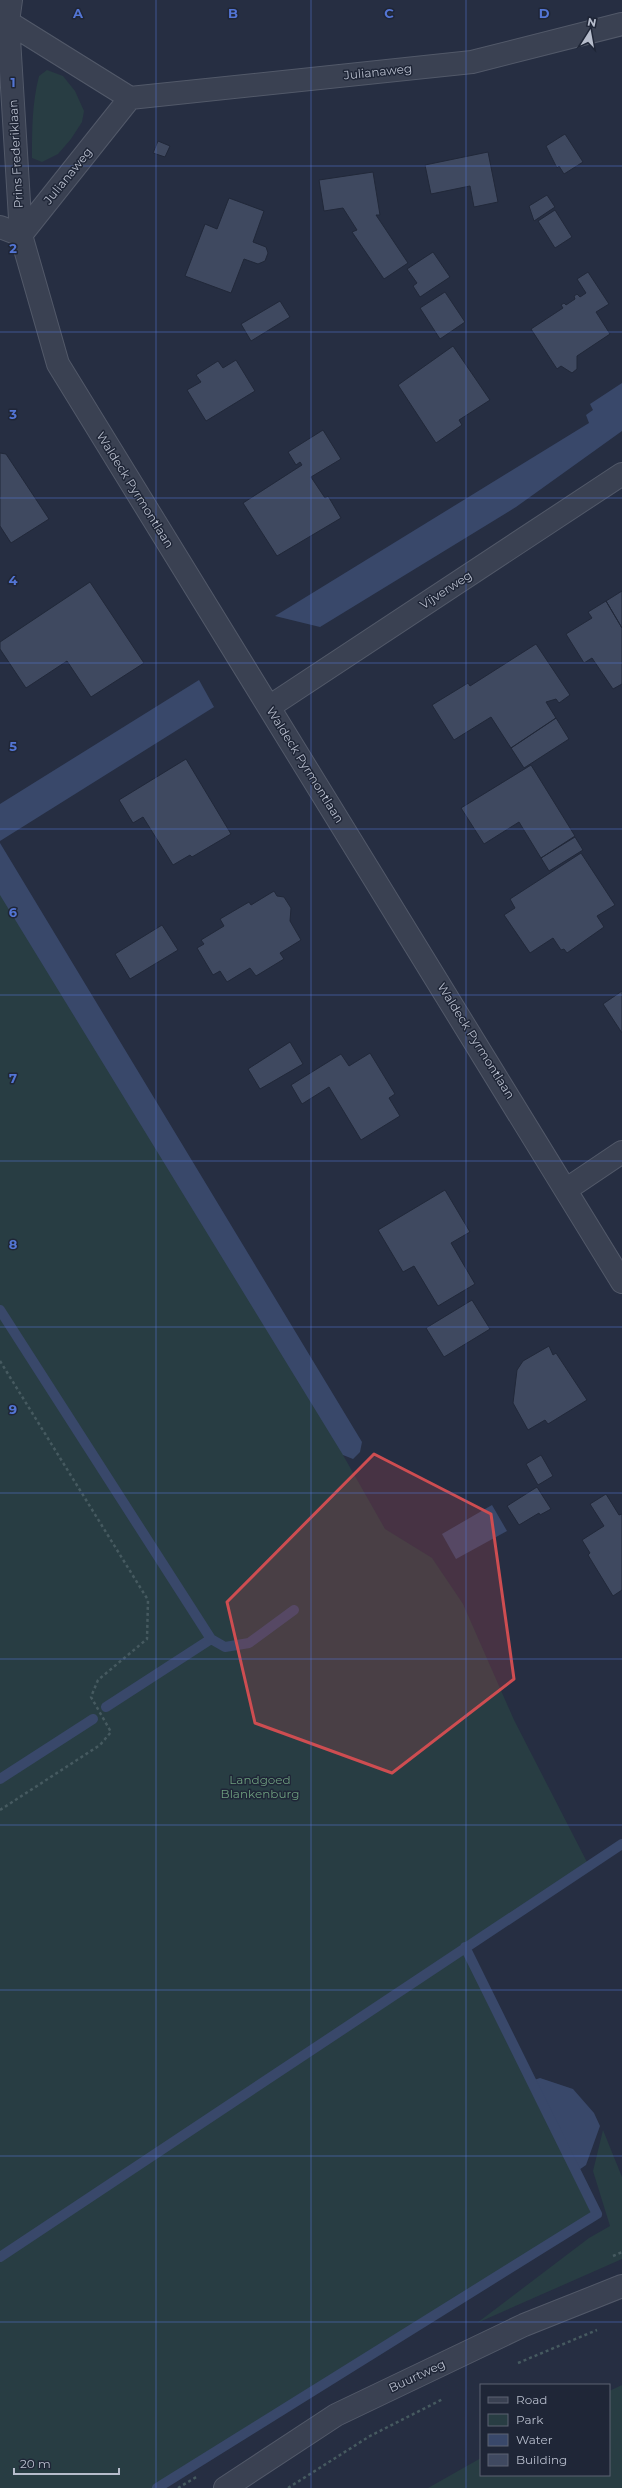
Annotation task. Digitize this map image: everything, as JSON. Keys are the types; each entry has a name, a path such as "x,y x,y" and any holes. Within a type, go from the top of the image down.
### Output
{"street":[{"path":"2,0 4,12 130,98"},
{"name":"Prins Frederiklaan","path":"11,0 4,12 20,235"},
{"name":"Julianaweg","path":"20,235 130,98 472,62 622,24"},
{"path":"0,227 20,235"},
{"name":"Waldeck Pyrmontlaan","path":"20,235 58,364 567,1189 622,1282"},
{"name":"Vijverweg","path":"269,707 622,474"},
{"path":"567,1189 622,1152"},
{"name":"Buurtweg","path":"225,2488 336,2415 524,2326 622,2286"}],"path":[{"path":"0,1361 148,1600 146,1639 98,1680 91,1697 111,1732 100,1745 0,1810"},
{"path":"514,2365 600,2329"},
{"path":"288,2488 370,2436 445,2398"}],"highlighted area":[{"path":"374,1454 491,1514 514,1679 392,1773 255,1723 227,1602"}],"green space":[{"path":"47,70 63,76 75,91 84,111 82,122 71,139 58,154 42,162 32,158 33,117 39,76"},
{"name":"Landgoed Blankenburg","path":"0,869 350,1442 343,1455 385,1529 432,1558 463,1604 514,1720 589,1866 465,1947 597,2214 157,2488 0,2488"},
{"path":"603,2130 622,2177 622,2259 477,2323 589,2238 610,2226 593,2171"},
{"path":"622,2385 622,2488 428,2488 480,2459 480,2476 610,2476 610,2391"}],"water":[{"path":"622,383 622,431 516,507 320,627 275,616 589,423 586,415 593,410 590,404"},
{"path":"199,680 214,707 0,841 0,804"},
{"path":"0,843 362,1442 360,1452 353,1459 343,1455 0,895"},
{"path":"492,1505 507,1531 456,1559 442,1534"},
{"path":"540,2078 573,2089 594,2113 600,2126 586,2165 576,2172 531,2081"}],"building":[{"path":"565,134 583,162 564,174 559,166 557,168 546,146"},
{"path":"158,141 170,146 165,157 153,153"},
{"path":"488,152 498,202 474,207 470,186 431,194 425,165"},
{"path":"373,172 380,215 376,215 408,263 384,279 352,232 357,230 343,208 324,211 319,180"},
{"path":"547,195 555,207 534,221 529,206"},
{"path":"229,198 264,211 253,242 266,247 268,253 265,261 258,264 244,259 231,293 185,276 205,224 217,229"},
{"path":"555,210 572,237 555,248 538,221"},
{"path":"433,252 450,277 420,297 413,286 417,283 407,269"},
{"path":"588,272 609,304 596,312 610,334 577,356 577,369 572,373 561,366 557,369 531,329 563,308 561,305 564,303 566,305 575,299 574,296 577,294 580,297 586,293 577,279"},
{"path":"445,292 465,322 440,339 420,308"},
{"path":"280,301 290,317 251,341 241,324"},
{"path":"453,346 490,400 459,420 462,425 436,443 398,385"},
{"path":"236,360 255,391 206,421 187,390 201,382 196,375 218,361 223,368"},
{"path":"323,430 341,459 311,477 325,498 328,496 341,518 277,556 243,503 302,465 300,462 296,465 288,452"},
{"path":"0,453 6,454 49,519 11,543 0,526"},
{"path":"90,582 144,663 91,697 67,661 26,688 0,649 0,642"},
{"path":"622,591 622,628 606,601"},
{"path":"606,601 622,628 622,684 613,689 592,658 584,663 566,634 592,618 588,612"},
{"path":"536,644 570,695 559,703 556,699 546,702 556,718 511,748 491,717 454,740 432,705 468,683 470,686"},
{"path":"556,718 569,739 524,768 511,748"},
{"path":"186,759 231,834 192,857 190,855 173,865 143,817 133,823 119,800"},
{"path":"531,765 575,836 541,858 519,822 484,844 461,808"},
{"path":"575,837 583,850 549,871 541,858"},
{"path":"581,853 615,905 597,916 604,927 567,953 564,949 561,950 553,938 530,953 504,915 515,908 510,899"},
{"path":"274,891 277,896 284,897 291,908 290,921 301,940 280,953 284,959 256,976 250,968 227,982 220,971 213,975 197,948 204,944 201,940 224,926 220,919 249,902 251,905"},
{"path":"162,925 178,950 130,979 115,954"},
{"path":"622,991 622,1033 603,1004"},
{"path":"290,1042 303,1064 260,1089 248,1069"},
{"path":"370,1053 395,1094 389,1098 400,1116 361,1140 329,1087 302,1104 291,1085 341,1054 349,1066"},
{"path":"445,1190 470,1232 451,1243 475,1284 438,1306 414,1266 403,1272 378,1230"},
{"path":"472,1300 490,1329 444,1357 426,1328"},
{"path":"549,1346 553,1355 556,1353 587,1400 548,1424 545,1420 528,1430 513,1403 517,1370 523,1361"},
{"path":"541,1455 553,1476 538,1485 526,1464"},
{"path":"537,1487 551,1509 540,1515 539,1513 519,1525 507,1506"},
{"path":"606,1494 619,1515 622,1514 622,1590 613,1596 588,1555 590,1553 582,1540 604,1526 590,1504"}],"waterway":[{"path":"0,1310 211,1639 106,1707"},
{"path":"211,1639 225,1647 249,1643 294,1610"},
{"path":"0,1779 93,1719"},
{"path":"0,2257 622,1844"},
{"path":"157,2488 597,2214 465,1947"}]}
